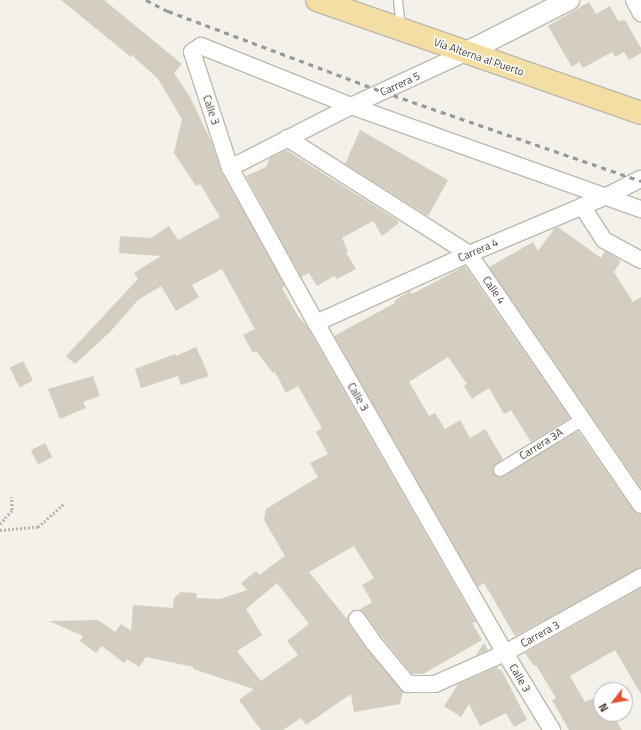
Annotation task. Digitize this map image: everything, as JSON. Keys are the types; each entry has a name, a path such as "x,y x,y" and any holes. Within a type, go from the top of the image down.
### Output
{"main road":[{"name":"Vía Alterna al Puerto","path":"317,0 465,53 641,113"}],"street":[{"name":"Carrera 5","path":"230,168 351,106 465,53 569,0"},
{"path":"634,0 641,13"},
{"name":"Calle 3","path":"351,106 201,46 192,52 230,168 316,324 505,653 552,730"},
{"path":"351,106 641,208"},
{"name":"Calle 4","path":"287,138 469,254 641,505"},
{"name":"Carrera 4","path":"316,324 469,254 607,196 641,179"},
{"path":"582,206 604,240 641,260"},
{"name":"Carrera 3A","path":"500,470 583,419"},
{"name":"Carrera 3","path":"357,619 373,642 408,684 435,684 505,653 641,577"}],"lane":[{"path":"398,0 401,30"}],"path":[{"path":"0,524 12,510 11,497"},
{"path":"0,530 38,527 65,503"}],"building":[{"path":"61,0 104,0 182,64 174,73 190,97 211,141 222,173 285,286 282,288 298,316 306,325 476,622 472,623 482,640 423,674 412,674 365,614 359,610 372,602 362,585 374,578 354,546 309,572 346,618 348,617 349,624 365,647 403,692 400,704 354,712 351,694 306,725 301,718 283,730 261,730 239,700 254,689 193,669 194,667 146,657 139,667 127,659 124,663 102,646 96,653 80,641 83,636 49,621 98,620 115,632 121,624 131,631 133,605 173,608 174,598 181,592 196,593 197,598 220,599 247,590 241,583 256,571 259,575 285,556 264,520 266,509 318,477 310,463 328,454 316,432 322,428 298,386 286,393 275,372 273,373 256,351 253,353 243,335 255,329 222,269 192,285 199,297 176,311 161,286 138,300 110,332 75,364 66,356 138,279 134,273 161,256 119,253 120,236 151,238 169,226 178,240 220,217 200,184 196,186 174,153 182,119 158,79 132,55 131,57","holes":["277,583 309,624 287,641 298,655 261,681 237,651 262,635 246,609"]},
{"path":"589,2 596,14 610,6 618,21 625,20 641,48 641,53 629,60 624,52 615,57 612,52 583,68 579,62 572,67 548,26"},
{"path":"360,130 448,180 428,216 345,164"},
{"path":"286,150 397,220 399,223 382,236 373,221 342,238 348,251 346,252 356,269 337,279 334,276 317,286 309,273 301,277 246,176 266,167 270,158"},
{"path":"558,227 601,258 605,251 621,261 614,272 633,302 641,297 641,488 489,267 533,242 538,251 554,229"},
{"path":"465,266 570,418 531,442 511,410 504,414 489,388 472,399 464,386 467,384 448,357 409,382 429,416 435,413 445,429 460,420 470,438 485,429 503,459 496,464 493,470 494,474 500,477 578,431 633,510 641,514 641,568 515,636 484,583 478,587 334,336 395,303 394,301 410,291 412,294"},
{"path":"196,347 209,376 181,385 178,376 141,388 135,369 175,354 176,356"},
{"path":"23,361 33,381 20,387 10,368"},
{"path":"93,376 100,396 83,402 86,408 60,419 48,389"},
{"path":"45,443 52,457 38,465 31,450"},
{"path":"641,588 641,694 615,650 570,676 585,702 593,698 593,722 618,722 622,730 569,730 552,700 556,698 536,665 534,666 525,653"},
{"path":"484,643 488,650 476,655"},
{"path":"497,667 499,670 501,669 527,720 514,727 506,713 480,726 469,704 461,717 444,706 458,684"}],"railway":[{"path":"146,0 168,11 384,92 641,181"}]}
